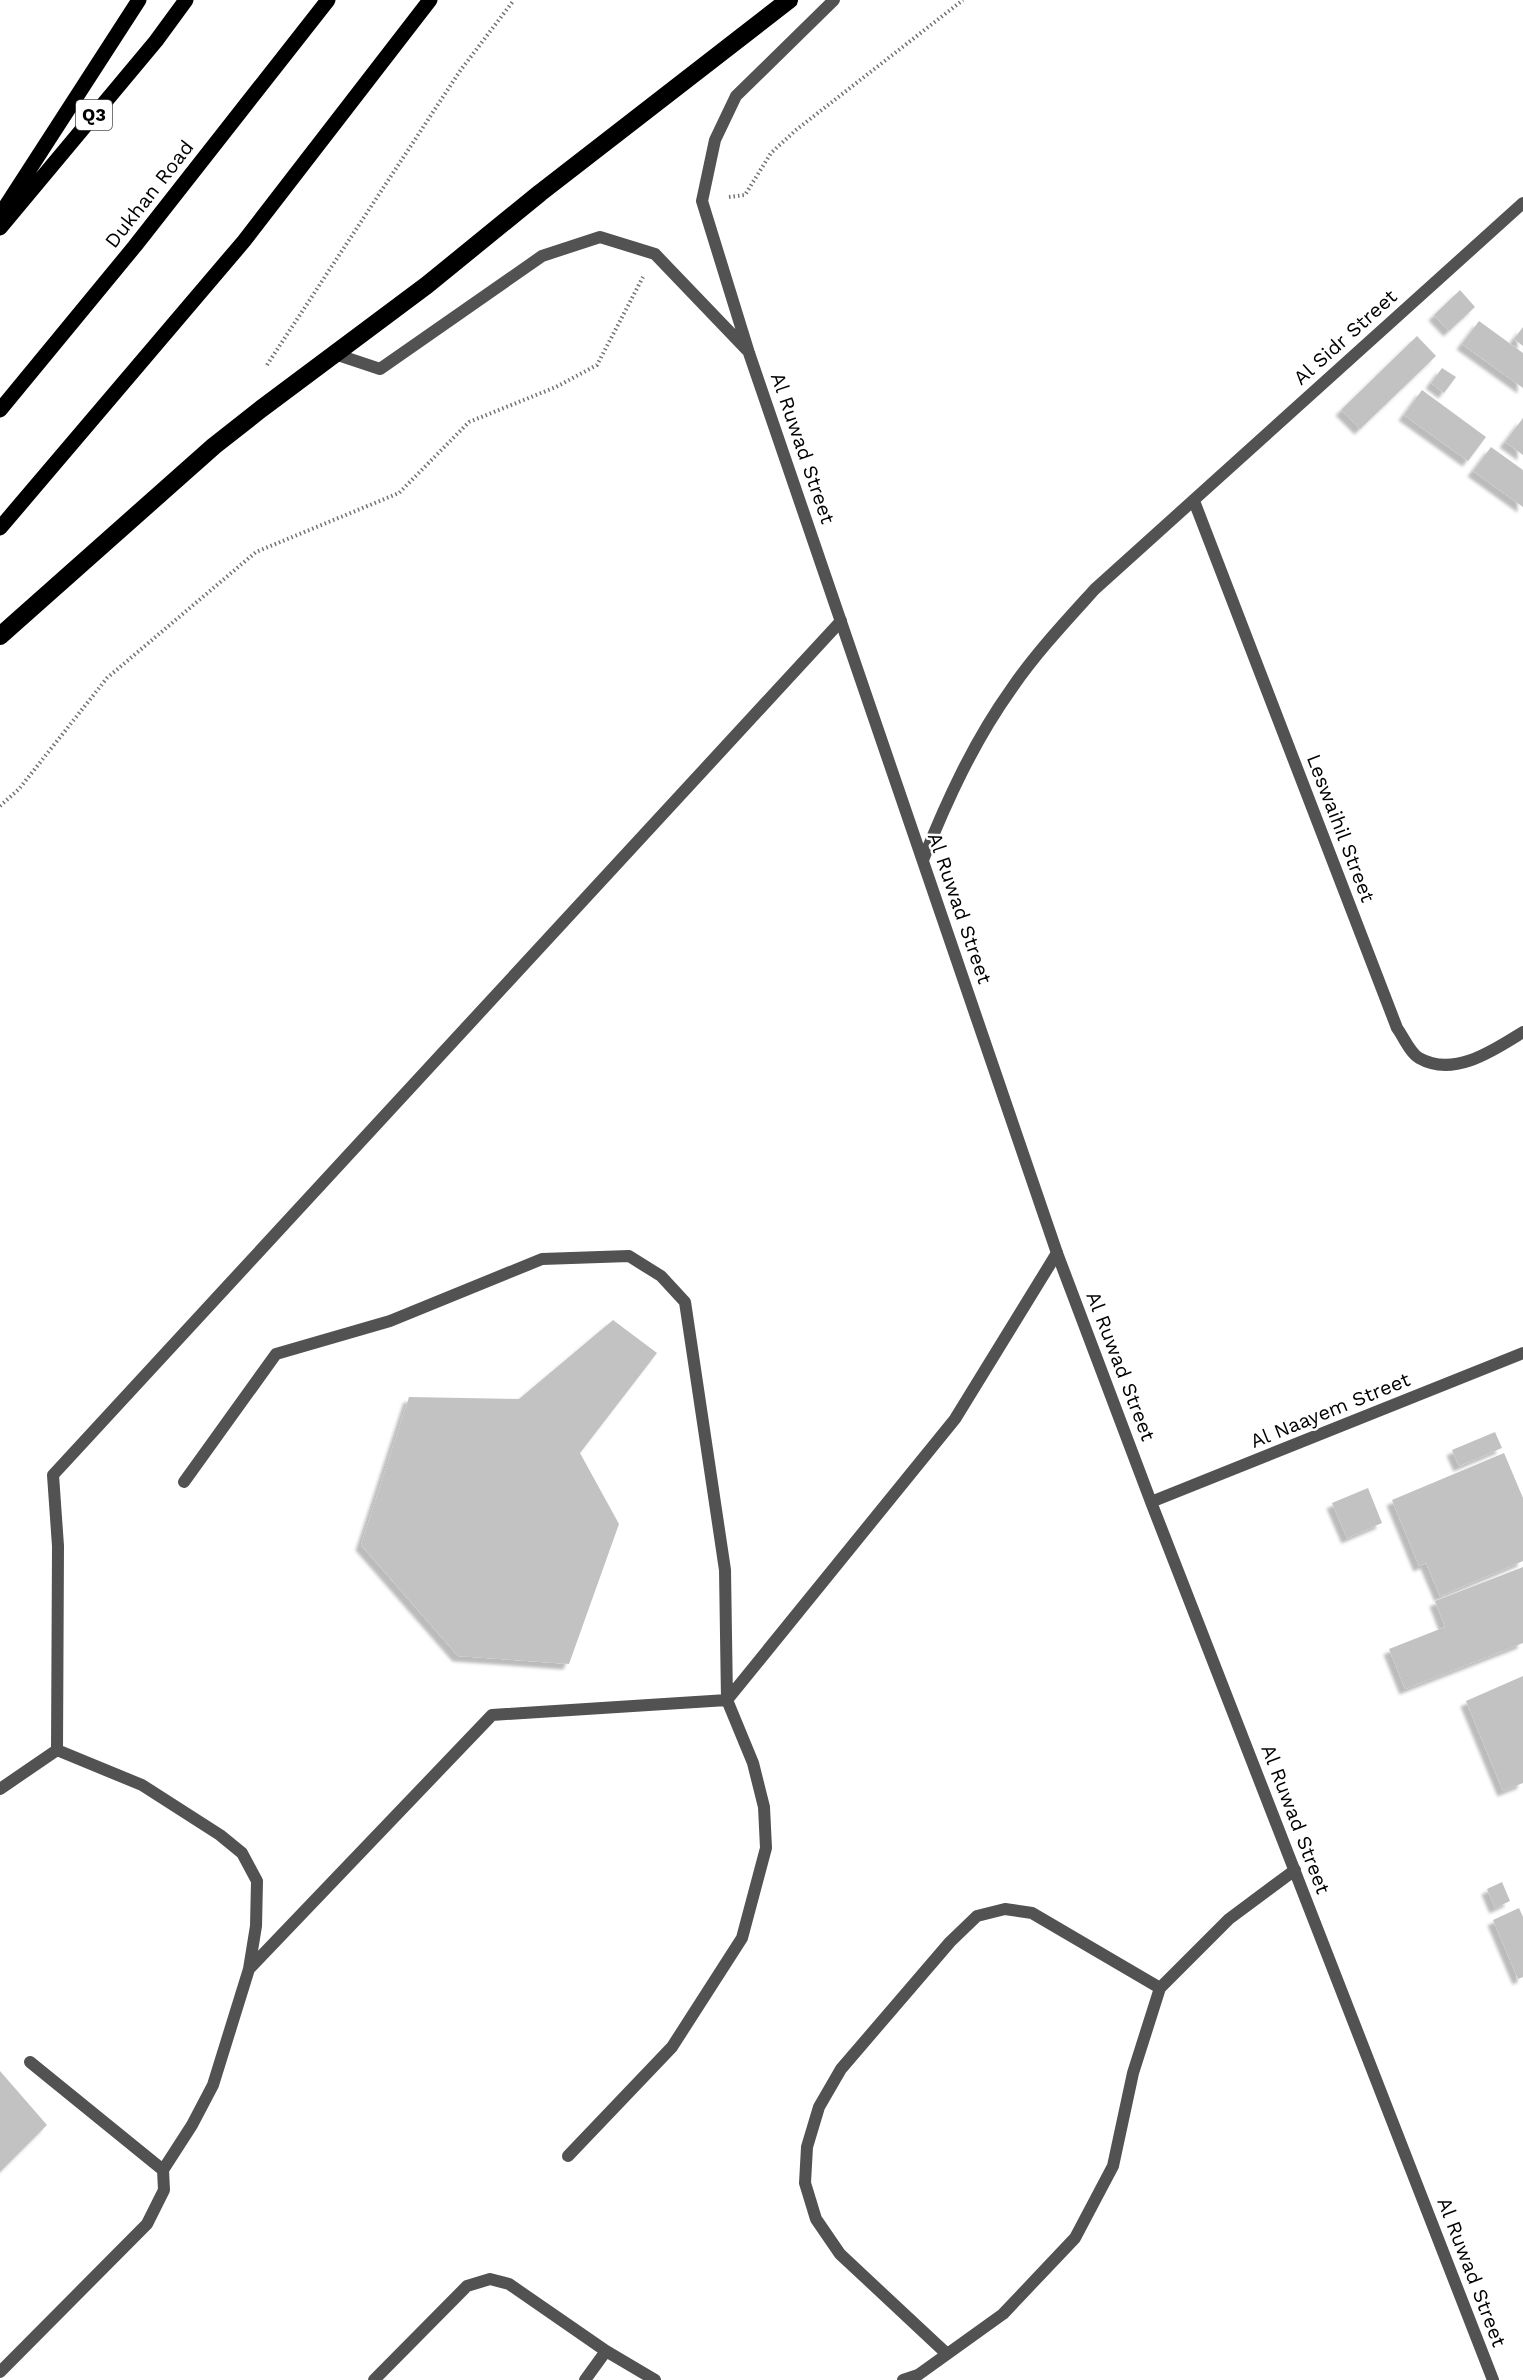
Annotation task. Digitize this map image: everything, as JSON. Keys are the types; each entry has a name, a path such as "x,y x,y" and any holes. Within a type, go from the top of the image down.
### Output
{"highway":[{"path":"0,636 214,446 427,285 540,193 789,0"}],"main road":[{"path":"0,215 139,0"},
{"name":"Q3","path":"0,228 156,41 186,0"},
{"name":"Dukhan Road","path":"0,410 135,246 328,0"},
{"path":"0,528 244,241 430,0"}],"street":[{"name":"Al Ruwad Street","path":"834,0 736,96 715,140 702,201 749,352 1057,1253 1151,1502 1493,2380"},
{"name":"Al Sidr Street","path":"923,860 952,791 977,742 1012,688 1052,637 1095,589 1523,202"},
{"name":"Al Ruwad Street","path":"335,354 380,369 542,256 600,237 655,254 749,352"},
{"name":"Leswaihil Street","path":"1194,501 1397,1028 1418,1058 1445,1066 1488,1054 1523,1032"},
{"path":"57,1750 58,1545 53,1475 841,621"},
{"path":"249,1969 492,1715 728,1700 955,1419 1057,1253"},
{"path":"184,1482 276,1354 390,1321 542,1259 629,1256 661,1276 685,1302 725,1570 728,1700 753,1763 764,1807 766,1848 742,1938 672,2047 568,2156"},
{"name":"Al Naayem Street","path":"1151,1502 1523,1353"},
{"path":"0,1789 57,1750"},
{"path":"0,2372 147,2224 164,2190 163,2170 192,2125 213,2085 249,1969 256,1926 257,1881 242,1853 220,1835 142,1785 57,1750"},
{"path":"903,2380 918,2375 1003,2314 1075,2238 1113,2166 1133,2073 1160,1988 1229,1918 1295,1870"},
{"path":"947,2354 840,2254 816,2219 805,2183 807,2147 819,2106 841,2069 950,1942 977,1916 1005,1909 1032,1913 1160,1988"},
{"path":"30,2062 163,2170"},
{"path":"374,2380 467,2286 490,2279 509,2284 606,2351 655,2380"},
{"path":"585,2380 606,2351"}],"path":[{"path":"266,367 460,71 514,0"},
{"path":"702,201 745,195 771,153 796,130 963,0"},
{"path":"0,806 18,789 107,678 256,552 399,493 469,422 556,387 597,365 655,254"}],"building":[{"path":"1460,290 1475,307 1449,331 1434,315"},
{"path":"1479,321 1523,353 1523,388 1462,344"},
{"path":"1523,327 1523,346 1514,339"},
{"path":"1417,336 1436,356 1360,429 1341,410"},
{"path":"1442,368 1456,377 1444,393 1431,383"},
{"path":"1422,390 1486,437 1468,461 1404,415"},
{"path":"1523,418 1523,455 1505,442"},
{"path":"1491,447 1523,470 1523,507 1473,471"},
{"path":"613,1320 657,1353 580,1453 619,1524 569,1664 458,1656 361,1545 409,1397 519,1399"},
{"path":"1495,1432 1502,1448 1459,1466 1452,1450"},
{"path":"1504,1453 1523,1498 1523,1561 1440,1596 1426,1563 1419,1566 1392,1500"},
{"path":"1368,1488 1382,1523 1347,1538 1332,1503"},
{"path":"1523,1567 1523,1643 1405,1689 1389,1649 1445,1627 1435,1601"},
{"path":"1523,1676 1523,1783 1503,1791 1466,1701"},
{"path":"1502,1882 1510,1901 1495,1908 1487,1889"},
{"path":"1519,1908 1523,1917 1523,1977 1518,1979 1493,1920"},
{"path":"0,2071 47,2125 0,2172"}]}
